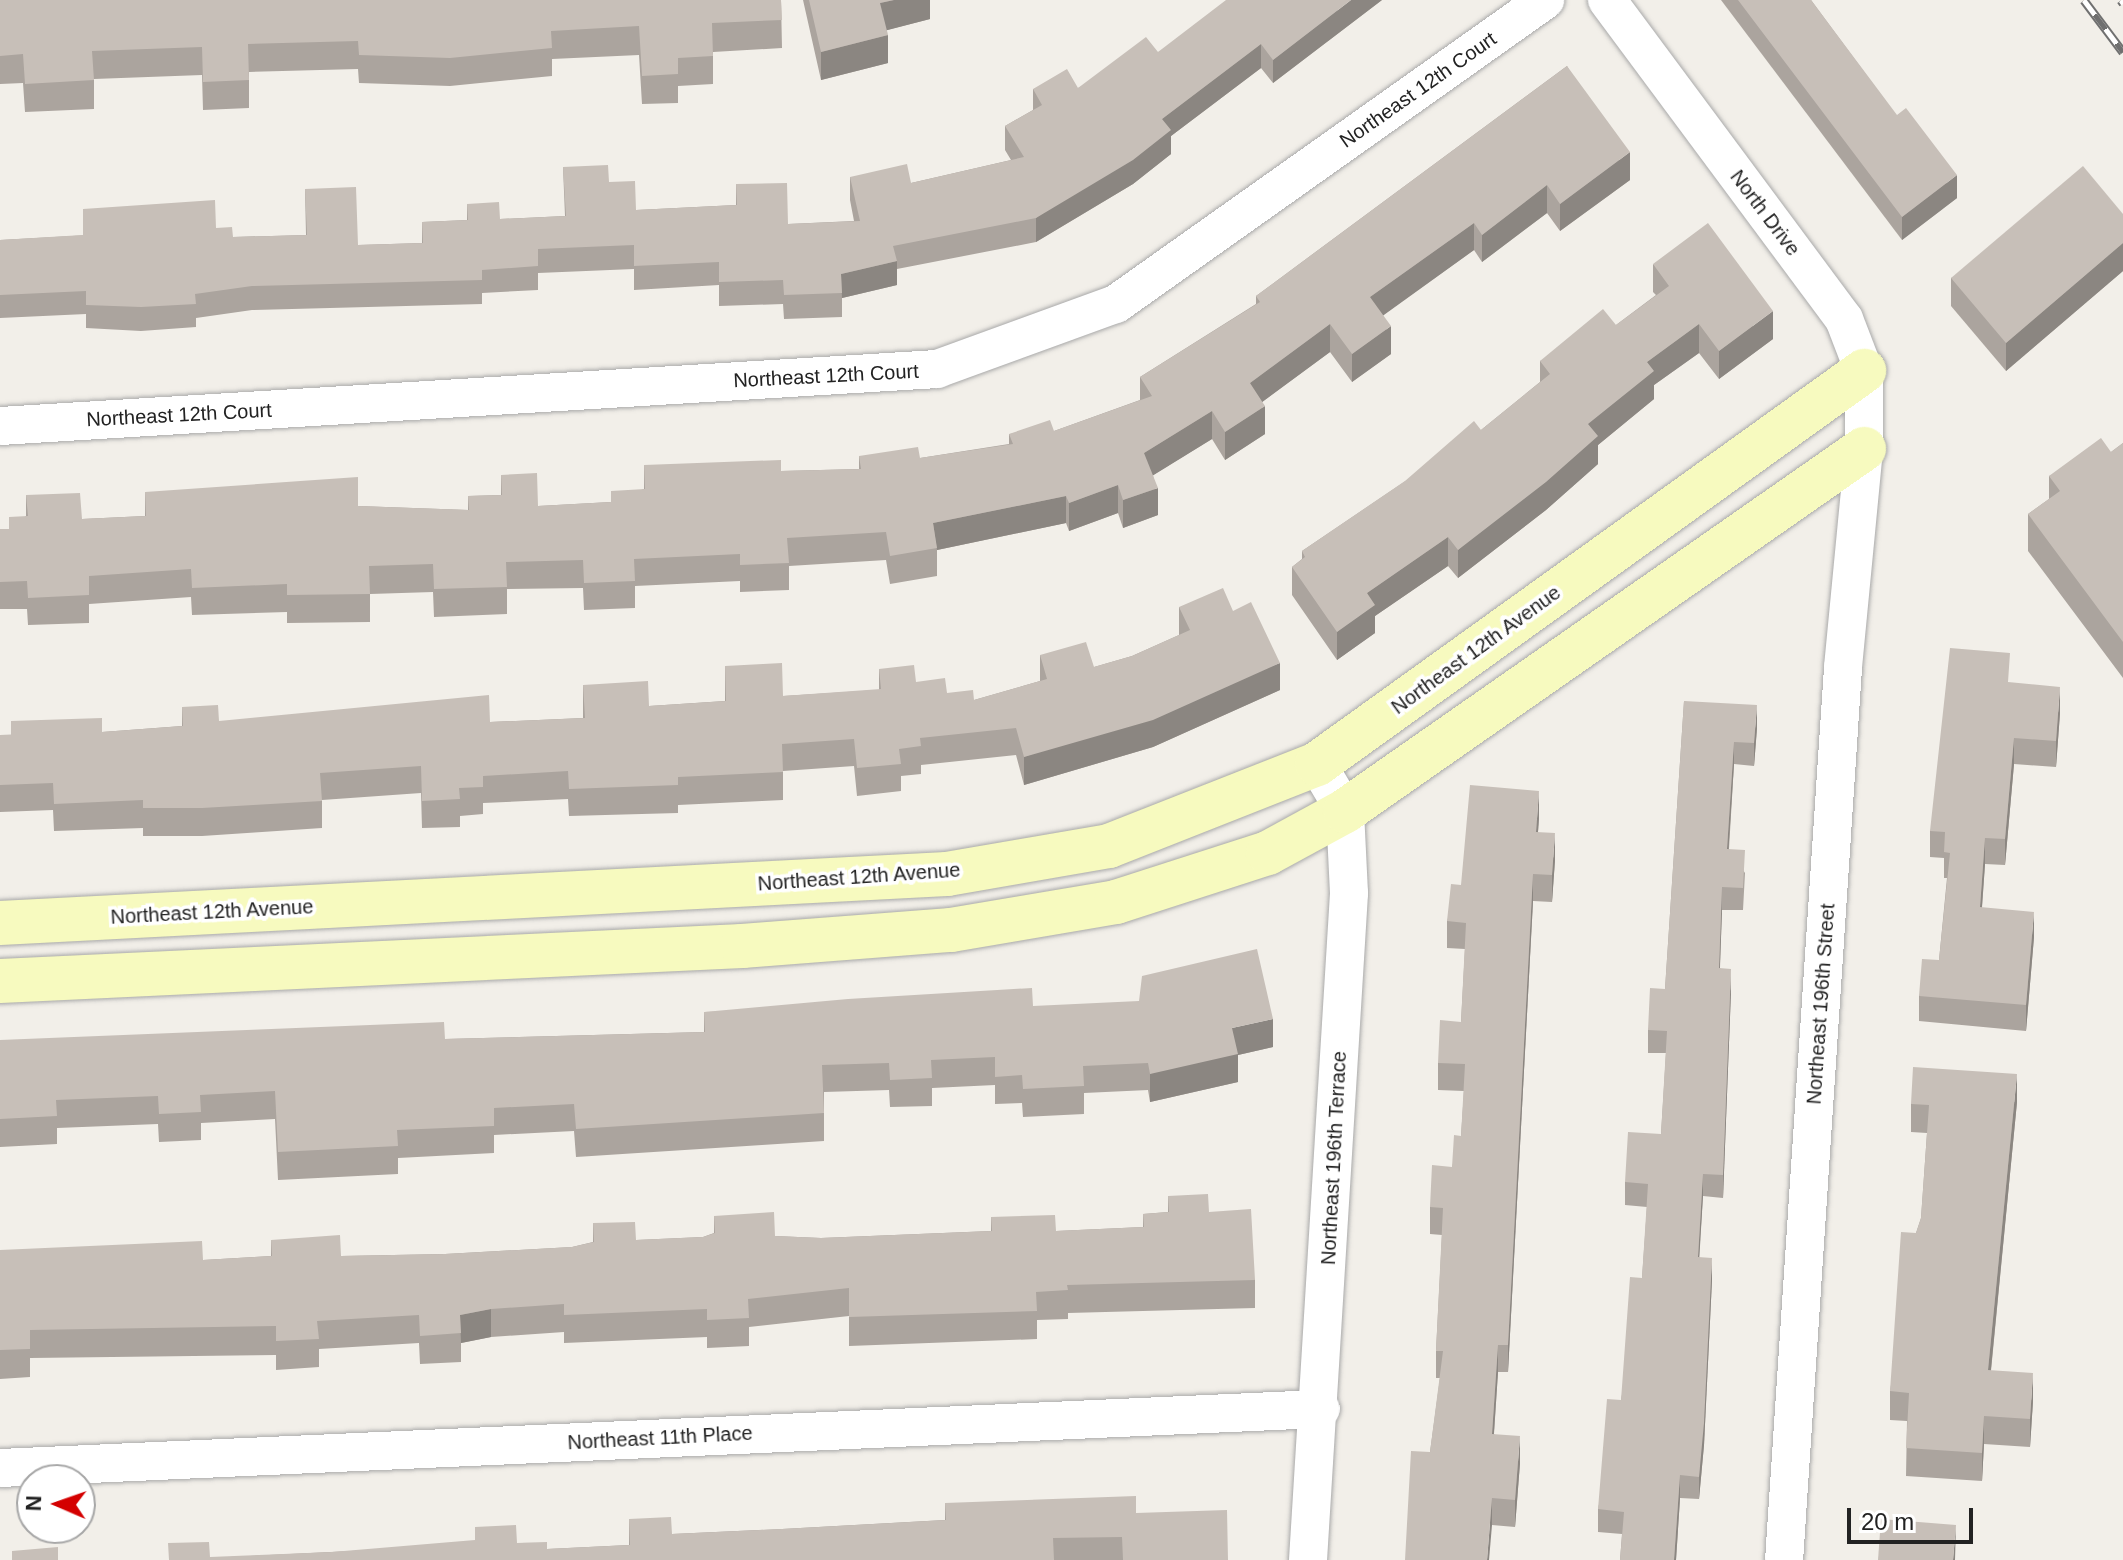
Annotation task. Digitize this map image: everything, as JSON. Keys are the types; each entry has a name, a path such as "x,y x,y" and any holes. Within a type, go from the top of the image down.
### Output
{"street":[{"name":"Northeast 12th Court","path":"0,426 937,369 1116,304 1545,0"},
{"name":"North Drive","path":"1607,0 1844,319 1864,371 1864,449"},
{"name":"Northeast 12th Avenue","path":"0,923 947,874 1109,846 1317,764 1864,371"},
{"path":"0,981 951,930 1116,902 1268,853 1345,811 1864,449"},
{"name":"Northeast 196th Street","path":"1784,1560 1843,668 1864,449"},
{"name":"Northeast 196th Terrace","path":"1308,1560 1321,1409 1349,893 1345,811 1317,764"},
{"name":"Northeast 11th Place","path":"0,1468 1321,1409"}],"building":[{"path":"0,0 781,0 782,20 712,23 713,56 678,58 678,74 642,76 639,26 551,31 552,48 450,58 359,55 358,41 248,44 249,80 203,82 202,47 92,51 94,80 25,84 23,54 0,56"},
{"path":"809,0 894,0 880,3 888,35 821,52"},
{"path":"1226,0 1351,0 1273,60 1261,44 1162,119 1171,130 1133,160 1036,218 893,246 897,261 841,274 842,293 784,295 783,280 719,282 719,262 634,266 634,245 538,249 538,266 482,270 482,280 252,286 195,294 196,304 141,307 86,305 86,291 0,295 0,240 83,235 83,209 215,200 216,228 232,227 233,237 307,235 305,189 356,187 358,245 423,243 422,222 468,220 467,204 499,202 500,219 566,216 563,167 608,165 609,182 635,181 636,210 737,205 736,184 787,183 788,224 860,221 850,177 907,164 911,183 1024,157 1005,126 1042,105 1033,89 1067,69 1078,88 1146,37 1158,52"},
{"path":"1738,0 1811,0 1897,115 1906,108 1957,175 1902,217"},
{"path":"1567,66 1630,152 1560,204 1547,185 1482,235 1474,223 1370,297 1391,326 1352,354 1330,324 1250,383 1265,406 1225,432 1212,411 1144,453 1158,488 1123,500 1118,485 1069,503 1066,496 933,523 937,548 890,556 886,532 787,538 789,563 740,565 740,554 634,559 635,581 584,583 583,560 506,562 507,587 434,589 433,564 369,566 370,594 287,595 287,584 192,588 191,569 89,576 89,595 28,598 27,581 0,582 0,529 9,529 9,517 28,516 26,495 80,493 82,519 146,516 145,492 358,477 358,506 469,510 468,496 502,495 501,475 537,473 538,506 611,502 611,491 645,489 644,465 781,460 781,471 861,469 859,456 918,447 920,458 1013,444 1009,434 1050,420 1054,431 1152,396 1140,377 1260,302 1256,296"},
{"path":"2083,166 2123,214 2123,243 2006,343 1951,278"},
{"path":"1708,223 1773,311 1719,351 1699,324 1647,362 1654,371 1588,424 1598,436 1546,482 1458,550 1448,537 1367,593 1375,605 1337,632 1292,567 1305,557 1302,551 1405,481 1474,421 1481,430 1550,374 1540,361 1603,309 1616,325 1669,286 1653,264"},
{"path":"2101,438 2111,452 2123,443 2123,642 2028,514 2060,491 2049,476"},
{"path":"1223,588 1233,611 1251,602 1280,663 1153,720 1024,757 1016,728 920,738 921,746 899,749 901,764 857,768 854,739 782,744 783,772 678,777 678,785 569,789 568,771 483,776 483,787 459,788 460,799 422,801 421,766 320,773 322,801 202,808 143,808 143,800 54,804 53,783 0,785 0,735 11,735 11,721 102,718 102,732 183,726 182,707 218,705 219,721 489,695 490,722 585,718 583,685 648,681 649,706 726,701 725,666 782,663 783,696 881,689 879,669 914,665 916,682 945,678 947,693 973,690 974,700 1047,679 1040,655 1086,642 1094,667 1132,656 1190,630 1179,607"},
{"path":"1950,648 2010,653 2008,682 2060,687 2056,741 2014,738 2005,839 1985,838 1980,907 2034,912 2026,1005 1919,996 1922,959 1939,960 1950,853 1944,852 1945,832 1930,831"},
{"path":"1684,701 1757,705 1754,743 1734,742 1727,849 1745,850 1743,888 1722,887 1719,968 1731,969 1723,1175 1703,1174 1698,1257 1712,1258 1699,1477 1680,1475 1674,1560 1620,1560 1624,1512 1598,1509 1607,1399 1621,1400 1630,1277 1642,1278 1648,1184 1625,1182 1628,1132 1661,1134 1667,1031 1648,1030 1650,988 1665,989"},
{"path":"1470,785 1539,791 1536,832 1555,833 1552,875 1533,874 1508,1345 1498,1345 1492,1434 1520,1436 1515,1500 1492,1498 1487,1560 1405,1560 1411,1451 1430,1452 1443,1351 1436,1351 1443,1208 1430,1207 1432,1165 1452,1167 1454,1135 1461,1136 1465,1064 1438,1063 1440,1020 1461,1022 1466,923 1447,921 1451,884 1461,885"},
{"path":"1257,949 1273,1019 1232,1028 1238,1054 1150,1074 1148,1063 1083,1066 1084,1086 1023,1089 1022,1075 995,1077 995,1057 931,1060 932,1078 890,1080 889,1063 822,1065 824,1113 576,1129 574,1104 494,1108 494,1126 397,1130 398,1146 278,1152 275,1091 200,1095 201,1112 159,1114 158,1096 56,1100 57,1116 0,1119 0,1040 444,1022 445,1039 705,1032 704,1012 848,999 1032,988 1033,1006 1139,1001 1142,976"},
{"path":"1913,1067 2017,1074 1988,1370 2033,1373 2030,1419 1984,1416 1982,1453 1906,1448 1909,1393 1890,1391 1901,1232 1916,1233 1921,1218 1929,1105 1911,1104"},
{"path":"1208,1194 1209,1212 1251,1209 1255,1280 1067,1285 1068,1290 1036,1292 1037,1311 849,1317 849,1288 748,1299 749,1318 707,1320 707,1309 564,1315 564,1304 491,1309 460,1315 461,1333 420,1336 419,1315 317,1321 319,1339 276,1341 276,1326 30,1330 30,1349 0,1350 0,1250 202,1241 203,1260 272,1256 271,1240 340,1235 341,1256 445,1254 572,1247 594,1242 593,1223 635,1222 636,1240 703,1237 715,1233 714,1216 774,1212 775,1236 821,1238 992,1231 991,1217 1055,1215 1056,1231 1144,1227 1143,1214 1169,1212 1168,1196"},
{"path":"1136,1496 1136,1513 1227,1510 1228,1560 1123,1560 1122,1537 1053,1538 1054,1560 169,1560 168,1543 209,1542 210,1557 332,1552 475,1540 475,1527 516,1525 517,1543 547,1542 547,1549 630,1545 629,1519 671,1517 672,1534 946,1520 945,1503"},
{"path":"1881,1519 1956,1525 1953,1560 1878,1560"},
{"path":"58,1547 58,1560 12,1560 12,1551"}],"railway":[{"path":"2084,0 2123,52"}]}
